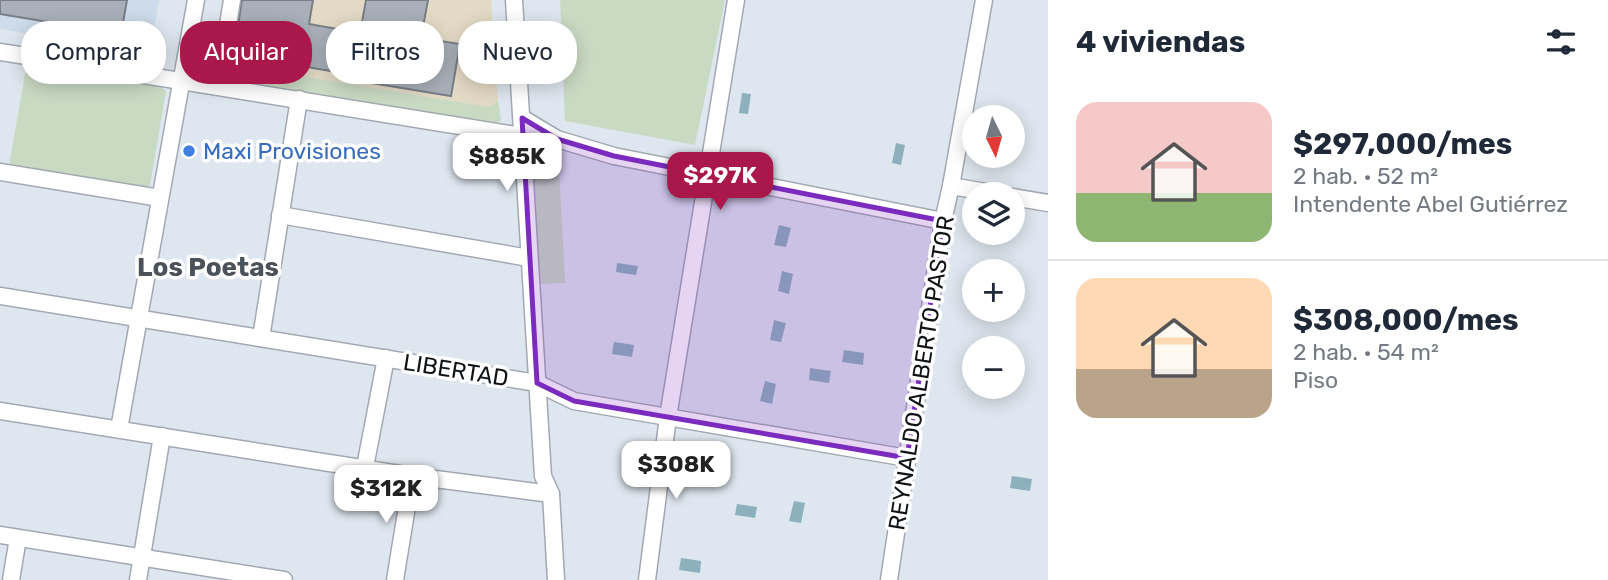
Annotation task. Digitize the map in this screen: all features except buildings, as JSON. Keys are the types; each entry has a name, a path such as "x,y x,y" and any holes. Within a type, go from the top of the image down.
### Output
{"street":[{"path":"192,21 196,0"},
{"path":"218,86 232,0"},
{"path":"514,0 542,476 551,494 556,580"},
{"path":"646,580 668,417 736,0"},
{"name":"REYNALDO ALBERTO PASTOR","path":"889,580 943,221 984,0"},
{"path":"0,52 180,80"},
{"path":"119,429 180,84"},
{"path":"206,84 522,136"},
{"path":"261,338 299,99"},
{"path":"522,118 557,139 614,156 943,221"},
{"path":"0,172 160,198"},
{"path":"951,186 962,188"},
{"path":"1025,199 1048,203"},
{"path":"280,215 529,258"},
{"name":"LIBERTAD","path":"0,296 537,383 574,401 907,457"},
{"path":"365,467 386,358"},
{"path":"0,411 551,494"},
{"path":"138,580 162,436"},
{"path":"396,580 412,475"},
{"path":"0,535 284,580"},
{"path":"11,580 18,538"}],"highlighted area":[{"path":"522,118 557,139 614,156 943,221 907,458 574,401 537,383"}],"shaded area":[{"path":"0,0 159,0 156,21 21,21 21,32 0,29"},
{"path":"237,0 491,0 492,21 458,21 458,84 497,84 498,101 488,107 348,84 444,84 444,21 326,21 326,80 312,78 312,21 233,21"},
{"path":"742,93 751,94 748,114 739,113"},
{"path":"896,143 905,145 901,165 892,163"},
{"path":"779,225 791,228 786,247 774,245"},
{"path":"617,263 638,266 636,275 616,272"},
{"path":"782,271 793,274 789,294 778,291"},
{"path":"774,320 786,323 781,342 770,340"},
{"path":"614,342 634,345 632,357 612,354"},
{"path":"844,350 864,353 863,365 842,362"},
{"path":"810,368 831,371 829,383 809,380"},
{"path":"765,381 776,384 772,404 760,401"},
{"path":"1012,476 1032,479 1030,491 1010,488"},
{"path":"794,501 805,503 801,523 789,521"},
{"path":"737,504 757,507 755,518 735,515"},
{"path":"681,558 701,561 700,573 679,570"}],"green space":[{"path":"560,0 725,0 695,145 565,121 563,84 577,84 577,21 561,21"},
{"path":"312,78 326,80 326,84 349,84 488,107 498,101 501,120 495,124 244,84 312,84"},
{"path":"23,84 145,84 161,87 166,91 150,185 145,188 9,166"},
{"path":"552,145 558,148 565,283 541,284 531,146"}],"place":[{"name":"Maxi Provisiones","path":"189,151"}],"district":[{"name":"Los Poetas","path":"208,267"}]}
